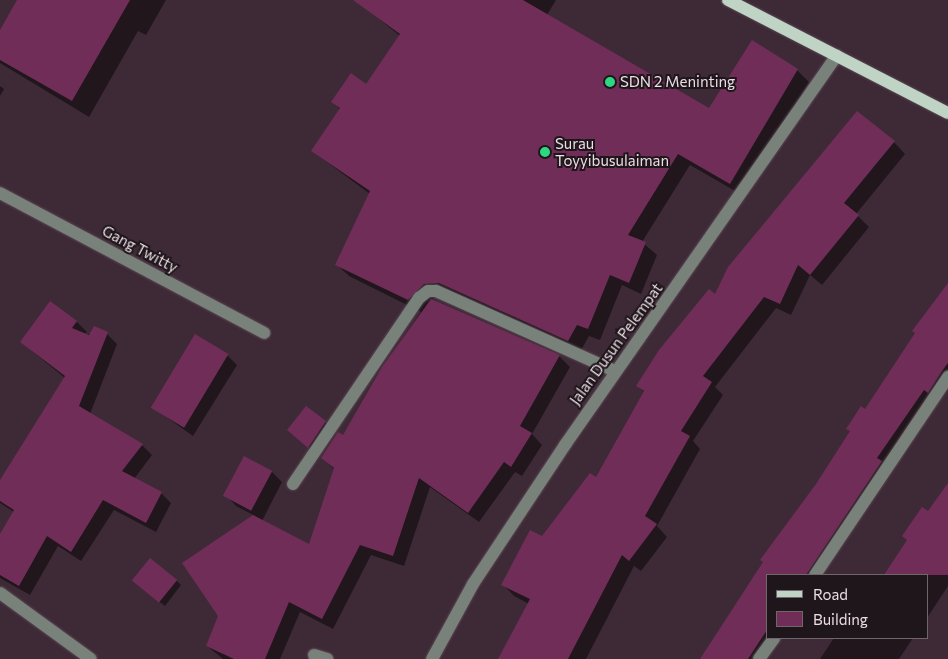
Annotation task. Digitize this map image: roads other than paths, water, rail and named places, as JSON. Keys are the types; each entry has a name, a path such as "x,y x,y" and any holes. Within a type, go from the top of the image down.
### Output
{"main road":[{"path":"728,0 948,112"}],"street":[{"name":"Jalan Dusun Pelempat","path":"432,659 478,577 615,371 682,281 837,55"},
{"name":"Gang Twitty","path":"0,193 264,332"},
{"path":"293,484 419,298 428,291 436,291 615,371"},
{"path":"816,574 948,377"},
{"path":"0,593 91,659"},
{"path":"759,659 773,639"},
{"path":"314,655 327,659"}],"place":[{"name":"SDN 2 Meninting","path":"610,82"},
{"name":"Surau Toyyibusulaiman","path":"545,152"}]}
